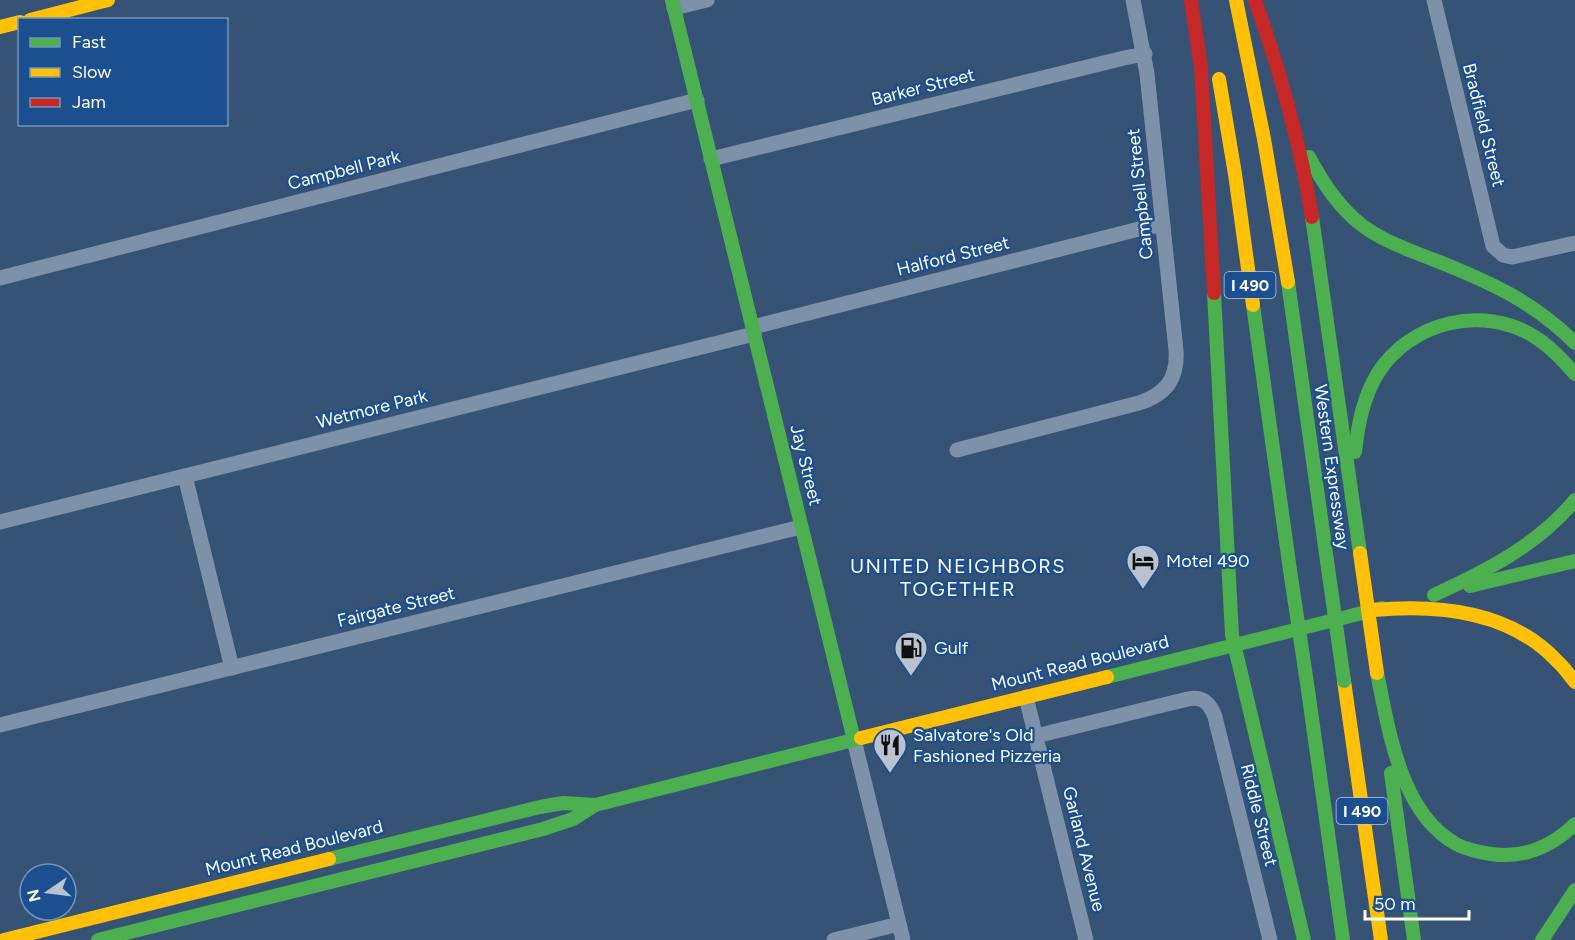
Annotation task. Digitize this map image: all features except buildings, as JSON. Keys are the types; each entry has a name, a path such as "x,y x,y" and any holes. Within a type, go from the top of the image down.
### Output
{"main road":[{"path":"38,18 108,0"},
{"path":"1191,0 1201,67 1206,134 1231,626 1304,940"},
{"path":"1203,0 1208,22"},
{"name":"Western Expressway","path":"1236,0 1259,105 1275,194 1381,940"},
{"path":"1255,0 1291,111 1311,208 1414,940"},
{"name":"Jay Street","path":"673,4 854,740"},
{"path":"0,27 18,22"},
{"name":"I 490","path":"1216,64 1234,174 1343,940"},
{"path":"1291,111 1320,177 1357,222 1371,232 1396,244 1508,291 1543,314 1575,343"},
{"path":"1360,553 1355,468 1360,418 1366,396 1376,376 1384,363 1403,344 1443,324 1470,320 1498,322 1524,330 1548,345 1560,355 1575,374"},
{"path":"1434,595 1485,570 1538,537 1561,517 1575,500"},
{"name":"Mount Read Boulevard","path":"4,940 540,807 564,803 595,805 1575,561"},
{"path":"1373,610 1423,607 1462,612 1494,620 1518,630 1538,643 1557,659 1575,682"},
{"path":"1377,673 1392,739 1406,784 1422,815 1442,836 1472,851 1500,856 1515,855 1549,844 1575,824"},
{"name":"Mount Read Boulevard","path":"98,940 543,829 573,819 595,805"},
{"path":"1542,940 1575,890"}],"street":[{"path":"673,4 706,0"},
{"name":"Campbell Street","path":"957,450 1139,403 1157,396 1169,384 1174,374 1177,356 1163,225 1144,54 1133,0"},
{"name":"Bradfield Street","path":"1434,0 1496,250 1503,255 1518,256 1575,243"},
{"name":"Barker Street","path":"711,159 1144,54"},
{"name":"Campbell Park","path":"0,278 697,100"},
{"name":"Halford Street","path":"753,331 1147,227 1163,225"},
{"name":"Wetmore Park","path":"0,522 753,331"},
{"path":"185,476 232,668"},
{"name":"Fairgate Street","path":"0,725 801,526"},
{"name":"Garland Avenue","path":"1026,697 1086,940"},
{"name":"Riddle Street","path":"1036,736 1188,699 1198,698 1207,702 1215,717 1269,940"},
{"name":"Jay Street","path":"854,740 903,940"},
{"path":"834,940 899,924"}],"traffic: fast":[{"path":"672,0 854,740"},
{"path":"1309,157 1332,195 1363,226 1391,242 1513,296 1545,317 1575,343"},
{"path":"1312,217 1360,553"},
{"path":"1288,282 1327,561"},
{"path":"1214,293 1232,635 1304,940"},
{"path":"1253,305 1290,570"},
{"path":"1355,452 1362,411 1368,392 1378,373 1392,355 1409,341 1428,330 1471,320 1515,327 1546,345 1575,374"},
{"path":"1434,595 1492,566 1528,544 1575,500"},
{"path":"1327,561 1344,681"},
{"path":"1470,586 1575,561"},
{"path":"1290,570 1308,690"},
{"path":"1107,677 1382,608"},
{"path":"1377,673 1400,768 1422,812 1437,830 1464,848 1515,855 1537,849 1557,839 1575,824"},
{"path":"1308,690 1343,940"},
{"path":"329,859 540,807 563,803 595,805 861,738"},
{"path":"1391,773 1414,940"},
{"path":"98,940 543,829 573,819 595,805"},
{"path":"1542,940 1575,890"}],"traffic: slow":[{"path":"38,18 108,0"},
{"path":"1236,0 1264,139 1288,282"},
{"path":"0,27 18,22"},
{"path":"1219,79 1253,305"},
{"path":"1360,553 1377,673"},
{"path":"1373,610 1397,608 1447,610 1495,621 1538,644 1560,663 1575,682"},
{"path":"861,738 1107,677"},
{"path":"1344,681 1381,940"},
{"path":"4,940 329,859"}],"traffic: jam":[{"path":"1191,0 1201,67 1214,293"},
{"path":"1255,0 1289,107 1312,217"}],"place":[{"name":"Motel 490","path":"1143,590"},
{"name":"Gulf","path":"911,677"},
{"name":"Salvatore's Old Fashioned Pizzeria","path":"890,774"}],"district":[{"name":"UNITED NEIGHBORS TOGETHER","path":"958,578"}]}
